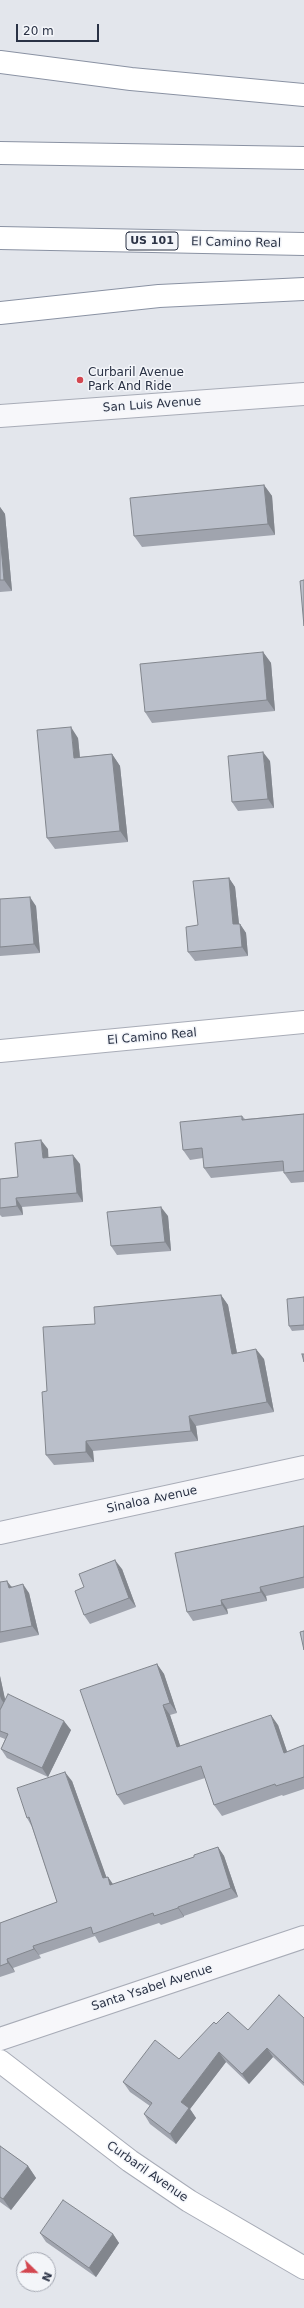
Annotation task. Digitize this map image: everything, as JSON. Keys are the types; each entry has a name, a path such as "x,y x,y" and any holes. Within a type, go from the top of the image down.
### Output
{"main road":[{"path":"0,62 131,79 304,95"},
{"path":"0,153 304,158"},
{"name":"El Camino Real","path":"0,238 304,244"},
{"path":"0,313 160,296 304,289"},
{"name":"El Camino Real","path":"0,1051 304,1022"},
{"name":"Curbaril Avenue","path":"0,2061 130,2162 189,2201 304,2268"}],"street":[{"name":"San Luis Avenue","path":"0,416 304,394"},
{"name":"Sinaloa Avenue","path":"0,1533 304,1468"},
{"name":"Santa Ysabel Avenue","path":"0,2039 304,1937"}],"building":[{"path":"264,485 268,524 134,536 130,498"},
{"path":"0,535 4,580 0,580"},
{"path":"304,580 304,626 300,581"},
{"path":"263,652 267,700 145,712 140,664"},
{"path":"71,727 74,758 112,754 120,831 47,838 37,730"},
{"path":"263,752 268,799 232,802 228,756"},
{"path":"229,878 233,924 240,924 242,947 188,952 186,927 198,925 193,881"},
{"path":"30,897 34,944 0,947 0,899"},
{"path":"304,1114 304,1171 284,1173 283,1161 204,1168 202,1148 183,1150 180,1122 242,1116 242,1120"},
{"path":"41,1140 43,1158 73,1155 77,1193 16,1198 17,1206 0,1208 0,1179 18,1177 15,1143"},
{"path":"161,1207 165,1242 111,1246 107,1212"},
{"path":"221,1295 232,1354 256,1349 267,1402 189,1416 191,1431 86,1441 86,1452 46,1455 42,1392 47,1391 43,1327 95,1324 94,1307"},
{"path":"304,1297 304,1325 289,1326 287,1299"},
{"path":"304,1526 304,1577 260,1587 261,1592 221,1600 222,1605 187,1612 175,1553"},
{"path":"115,1560 129,1598 84,1615 75,1591 84,1587 79,1574"},
{"path":"7,1581 9,1588 23,1584 32,1626 0,1632 0,1582"},
{"path":"304,1631 304,1650 300,1632"},
{"path":"157,1664 170,1703 163,1705 177,1747 271,1715 284,1753 304,1745 304,1777 276,1786 275,1784 214,1805 201,1766 117,1795 80,1690"},
{"path":"8,1694 64,1721 42,1768 1,1749 8,1734 0,1731 0,1710"},
{"path":"65,1772 103,1878 108,1877 110,1885 194,1857 194,1855 218,1847 231,1888 154,1916 153,1913 93,1934 91,1927 33,1946 34,1949 7,1959 8,1963 0,1966 0,1923 57,1902 29,1817 27,1818 17,1788"},
{"path":"279,1995 304,2018 304,2083 267,2048 242,2074 219,2052 181,2102 189,2108 170,2134 144,2114 152,2103 123,2082 155,2040 179,2059 214,2022 216,2024 228,2012 248,2030"},
{"path":"0,2146 28,2166 3,2199 0,2197"},
{"path":"63,2200 113,2234 89,2268 40,2233"}],"place":[{"name":"Curbaril Avenue Park And Ride","path":"80,380"}]}
